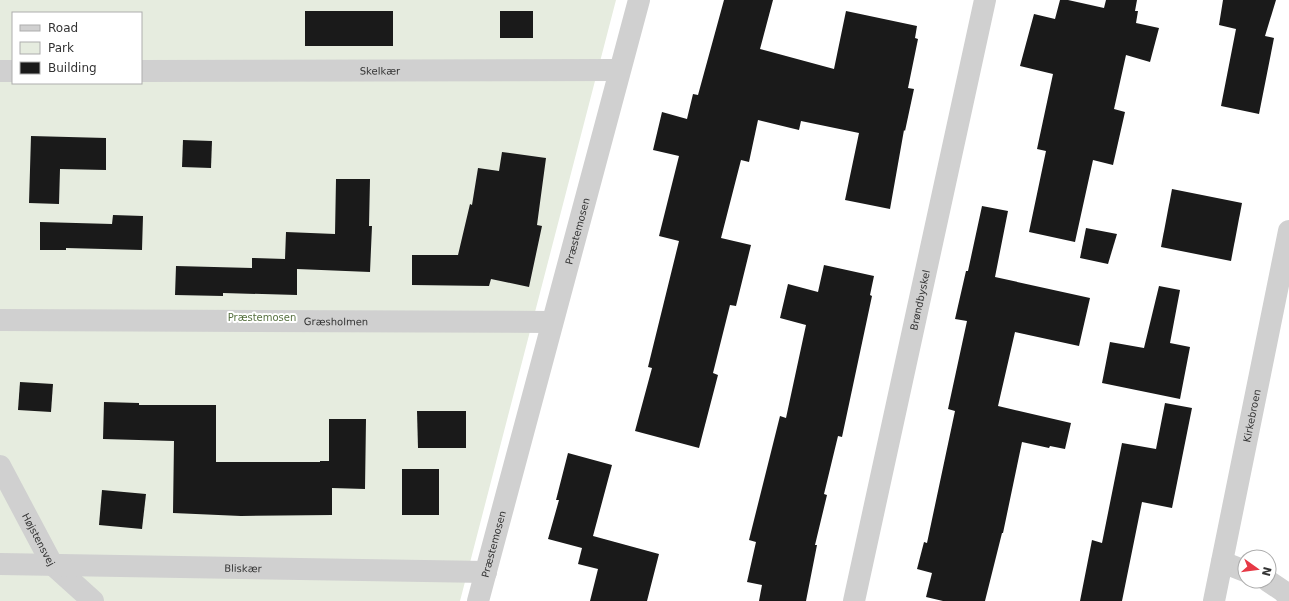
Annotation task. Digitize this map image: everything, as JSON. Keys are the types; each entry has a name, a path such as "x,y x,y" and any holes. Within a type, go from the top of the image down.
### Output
{"street":[{"name":"Præstemosen","path":"478,601 619,70 639,0"},
{"name":"Brøndbyskel","path":"854,601 985,0"},
{"name":"Skelkær","path":"142,71 619,70"},
{"path":"0,71 12,71"},
{"name":"Kirkebroen","path":"1214,601 1289,231"},
{"name":"Græsholmen","path":"0,320 552,322"},
{"name":"Højstensvej","path":"0,466 52,564 93,601"},
{"path":"1222,562 1237,568"},
{"name":"Bliskær","path":"0,564 486,572"},
{"path":"1277,587 1289,598"}],"green space":[{"name":"Præstemosen","path":"0,0 616,0 460,601 0,601"}],"building":[{"path":"724,0 773,0 760,49 834,69 846,11 917,26 915,38 918,39 908,88 914,89 905,131 904,130 890,209 845,200 859,133 801,121 799,130 758,120 749,162 741,160 721,238 751,245 736,306 730,305 713,373 718,375 699,448 635,431 652,368 648,367 679,241 659,236 679,156 653,150 662,112 687,119 693,94 698,95"},
{"path":"1060,0 1068,0 1104,8 1106,0 1137,0 1135,11 1138,11 1136,23 1159,28 1150,62 1126,55 1114,109 1125,112 1113,165 1093,160 1075,242 1029,232 1046,151 1037,149 1053,74 1020,66 1034,14 1055,19"},
{"path":"1223,0 1276,0 1265,36 1274,38 1259,114 1221,106 1236,29 1219,25"},
{"path":"305,11 393,11 393,46 305,46"},
{"path":"500,11 533,11 533,38 500,38"},
{"path":"31,136 106,138 106,170 60,169 59,204 29,203"},
{"path":"183,140 212,141 211,168 182,167"},
{"path":"502,152 546,158 537,225 542,226 529,287 491,279 489,286 412,285 412,255 458,255 470,204 472,205 478,168 499,171"},
{"path":"336,179 370,179 369,226 372,226 370,272 297,269 297,295 223,293 223,296 175,295 176,266 252,268 252,258 285,259 286,232 335,234"},
{"path":"1172,189 1242,203 1231,261 1161,247"},
{"path":"982,206 1008,211 995,277 1090,298 1079,346 1015,332 998,406 1071,423 1065,449 1050,446 1049,448 1022,442 1003,533 985,601 943,601 926,597 932,573 917,569 924,542 927,543 955,411 948,409 967,321 955,319 966,271 968,271"},
{"path":"113,215 143,216 142,250 66,248 66,250 40,250 40,222 112,224"},
{"path":"1086,228 1117,234 1108,264 1080,258"},
{"path":"824,265 874,276 870,295 872,296 842,437 838,436 824,494 827,495 815,545 817,545 806,601 759,601 762,585 747,582 756,542 749,540 780,416 786,418 806,325 780,318 788,284 818,292"},
{"path":"1159,286 1180,290 1170,343 1190,347 1180,399 1102,383 1110,342 1144,348"},
{"path":"20,382 53,384 51,412 18,410"},
{"path":"104,402 139,403 139,405 216,405 216,462 329,461 329,419 366,419 365,489 332,488 332,515 241,516 173,513 174,441 103,439"},
{"path":"1165,403 1192,408 1172,508 1142,502 1122,601 1080,601 1092,540 1102,543 1122,443 1156,449"},
{"path":"417,411 466,411 466,448 418,448"},
{"path":"568,453 612,465 593,536 659,554 647,601 590,601 598,569 578,564 582,548 548,539 559,500 556,500"},
{"path":"402,469 439,469 439,515 402,515"},
{"path":"102,490 146,494 142,529 99,525"}]}
